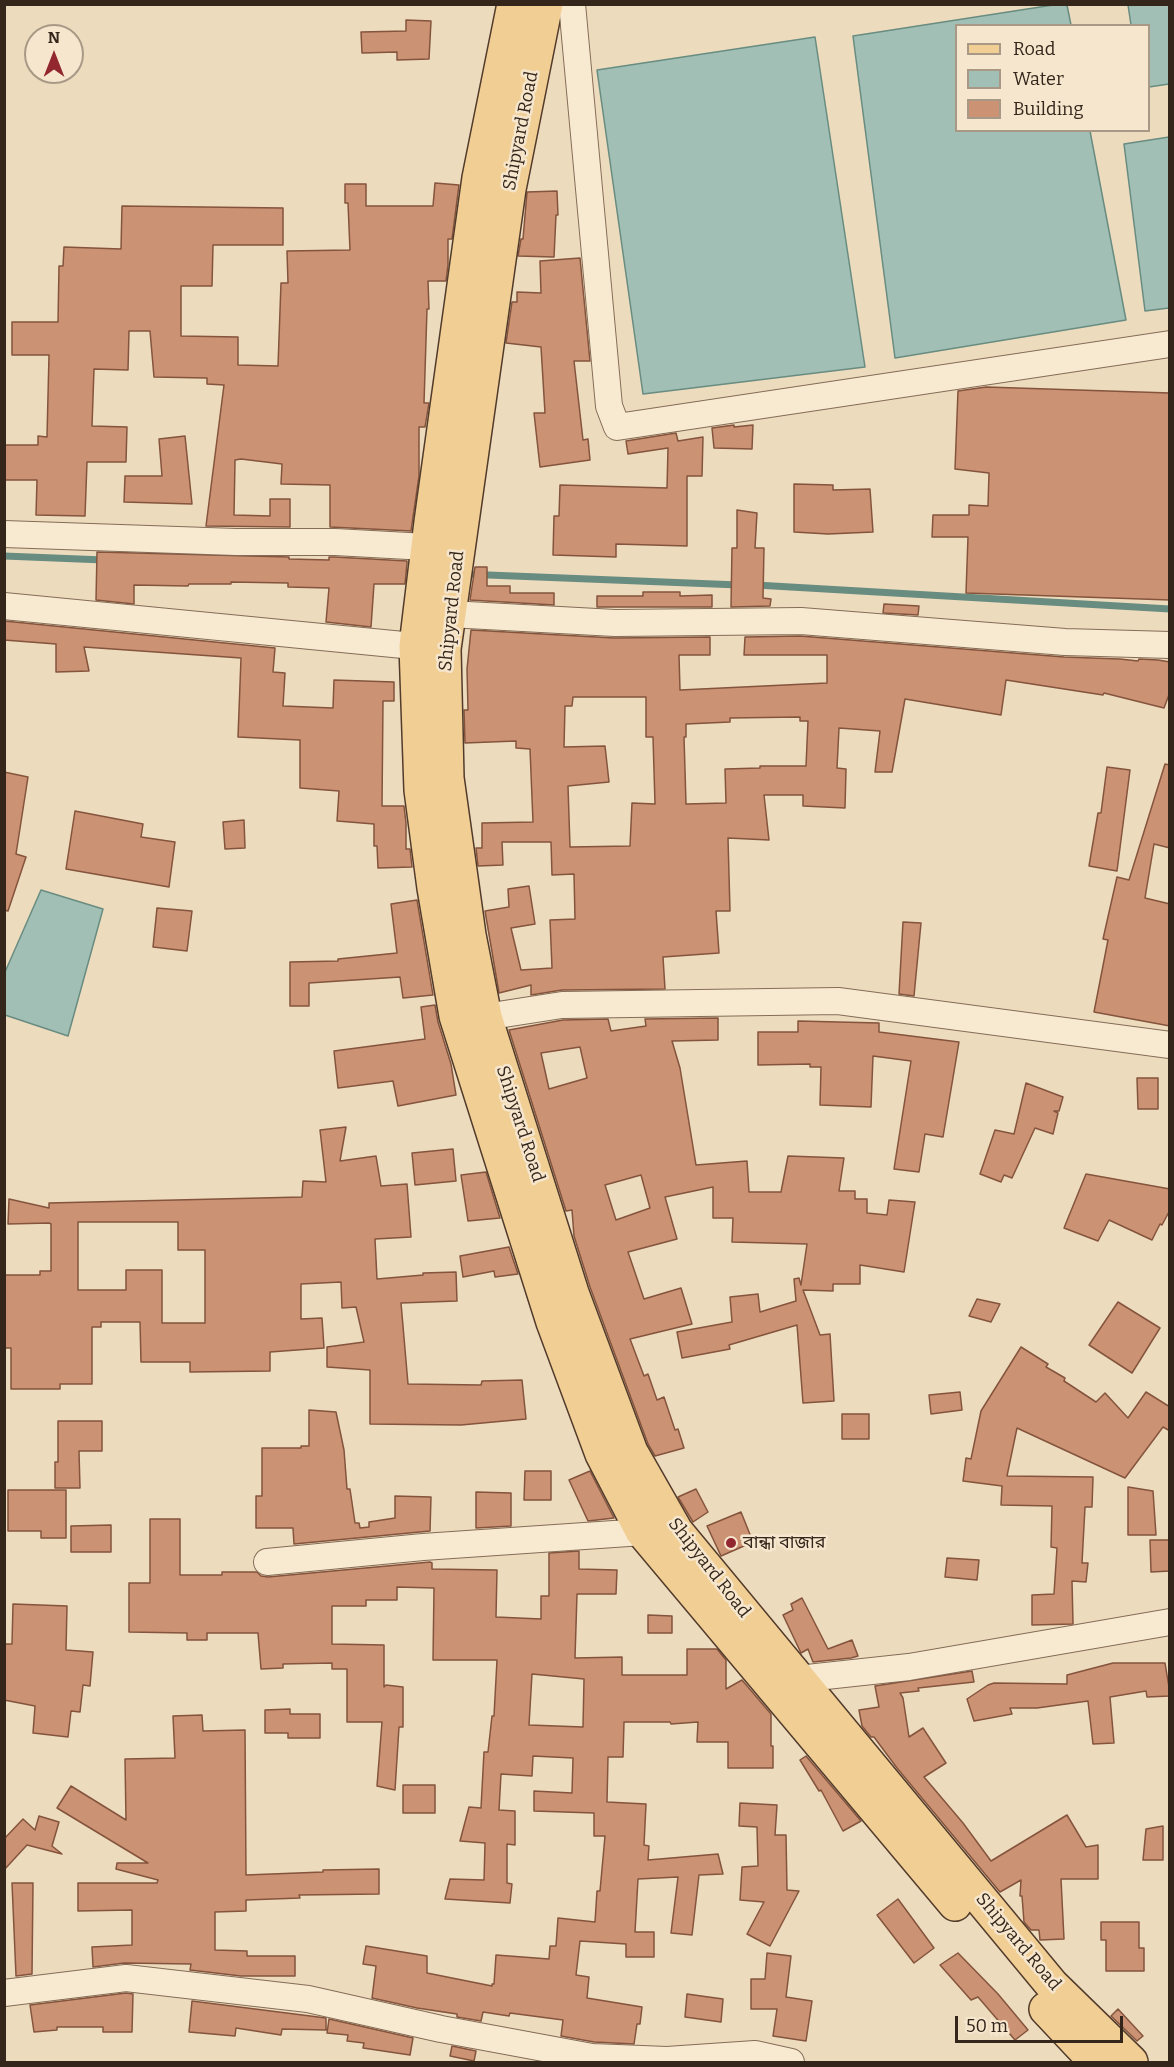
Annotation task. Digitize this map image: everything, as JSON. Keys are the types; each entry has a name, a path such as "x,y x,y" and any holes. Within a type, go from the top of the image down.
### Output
{"main road":[{"name":"Shipyard Road","path":"514,4 478,178 430,648 421,790 434,888 456,1016 553,1322 602,1454 642,1531 1016,1976 1096,2062"},
{"name":"Shipyard Road","path":"546,4 442,547 449,614 430,648 469,935 485,1017 572,1293 631,1452 676,1531 1052,1985 1131,2062"}],"street":[{"path":"572,4 609,406 618,427 1170,344"},
{"path":"4,534 236,542 335,542 442,547"},
{"path":"4,606 430,648"},
{"path":"449,614 615,623 801,621 1065,642 1170,645"},
{"path":"485,1017 562,1005 838,1001 1170,1045"},
{"path":"267,1562 423,1547 642,1531 676,1531"},
{"path":"798,1679 909,1667 1170,1622"},
{"path":"4,1993 126,1978 308,1999 441,2029 592,2057 668,2060 755,2054 791,2062"}],"water":[{"path":"1053,5 1067,5 1071,24 955,24 955,132 1090,132 1126,320 895,358 853,36"},
{"path":"1128,5 1169,5 1169,84 1150,87 1150,24 1131,24"},
{"path":"815,37 865,367 643,394 597,70"},
{"path":"1169,137 1169,308 1145,311 1124,144"},
{"path":"41,890 103,909 68,1036 5,1015 5,972"}],"building":[{"path":"406,20 431,21 429,59 397,60 397,52 362,53 361,32 406,31"},
{"path":"435,183 459,185 452,239 448,239 446,281 428,281 429,309 427,309 424,403 429,403 425,427 419,427 419,476 411,531 330,527 330,485 281,484 282,464 241,459 235,460 234,515 270,516 270,499 290,499 290,527 206,526 224,385 207,384 207,378 154,377 150,331 129,331 128,370 94,369 92,426 127,427 126,462 87,462 85,516 36,515 37,480 4,480 4,445 38,445 38,436 47,437 49,355 12,355 12,322 58,322 59,266 63,266 64,247 121,249 122,206 283,208 283,245 213,245 212,286 181,286 181,336 238,337 238,365 278,366 281,283 288,283 287,251 350,250 345,184 366,184 366,206 433,206"},
{"path":"557,191 558,215 556,215 554,257 518,256 521,239 523,239 527,192"},
{"path":"580,258 590,361 574,361 583,440 588,439 590,460 540,467 534,413 545,413 541,347 506,343 512,302 517,302 517,292 541,293 540,261"},
{"path":"986,387 1170,393 1170,600 966,593 968,537 932,537 933,515 969,515 969,505 988,506 989,473 955,469 958,391"},
{"path":"734,425 734,427 753,425 752,449 714,448 712,428"},
{"path":"676,433 678,441 703,437 702,476 687,476 687,546 616,544 616,557 553,555 554,516 559,516 560,485 667,488 668,448 628,454 626,441"},
{"path":"185,436 192,504 124,502 125,476 162,476 159,439"},
{"path":"794,484 833,485 833,490 870,489 873,532 828,534 794,532"},
{"path":"737,510 757,513 755,548 764,548 763,598 771,599 770,606 731,607 732,548 737,548"},
{"path":"97,552 329,560 329,557 335,557 407,561 407,563 405,584 374,584 371,627 326,622 329,588 288,587 288,583 134,585 134,604 96,600"},
{"path":"475,567 487,567 487,586 510,586 510,593 554,593 554,605 470,600"},
{"path":"643,592 680,592 680,596 712,595 712,607 597,607 597,596 643,596"},
{"path":"884,604 919,606 918,615 883,613"},
{"path":"4,621 275,648 273,672 285,673 283,706 333,708 334,680 394,682 394,701 383,701 382,806 404,806 406,849 410,849 412,867 378,868 377,846 374,846 374,824 337,821 339,791 300,788 300,740 238,737 241,658 84,647 89,671 56,672 56,644 4,640"},
{"path":"471,630 614,638 710,637 710,655 679,655 680,690 827,683 827,655 744,655 745,637 800,636 1064,657 1158,660 1170,662 1170,692 1164,708 1104,693 1103,695 1006,680 1001,715 905,699 892,772 875,772 880,731 839,728 837,768 846,769 845,808 803,806 803,795 764,795 769,840 728,838 730,911 716,911 719,953 663,957 665,989 562,990 531,995 531,985 499,993 485,911 509,907 508,889 529,886 535,924 511,928 521,970 552,968 550,920 575,919 574,874 552,875 551,842 502,842 503,865 478,866 476,848 482,848 482,823 533,822 530,749 516,748 516,741 465,743 464,710 468,710 467,669","holes":["573,697 646,697 646,737 653,737 655,804 632,803 630,846 570,847 568,786 609,782 605,746 564,747 565,706 572,706","800,717 800,721 808,721 806,766 725,769 726,803 686,804 684,737 686,737 686,724 730,722 730,718"]},
{"path":"1165,764 1170,765 1170,848 1154,844 1145,898 1170,904 1170,1026 1094,1012 1108,940 1103,939 1117,877 1129,880"},
{"path":"1107,767 1130,770 1117,871 1089,866 1098,813 1101,813"},
{"path":"4,772 28,777 16,854 26,857 8,911 4,910"},
{"path":"75,811 143,824 141,837 175,842 169,887 66,869"},
{"path":"244,820 245,848 225,849 223,822"},
{"path":"417,900 433,995 403,998 400,977 309,983 309,1006 290,1006 290,962 338,961 338,959 397,953 391,904"},
{"path":"157,908 192,911 187,951 153,947"},
{"path":"903,922 921,923 914,996 899,994"},
{"path":"435,1005 451,1064 456,1095 398,1106 393,1081 338,1088 334,1051 425,1039 421,1007"},
{"path":"718,1018 718,1040 672,1041 680,1068 696,1165 747,1161 749,1192 781,1192 788,1156 844,1158 839,1191 855,1191 855,1199 867,1199 867,1213 887,1215 889,1200 915,1202 904,1272 860,1265 860,1284 833,1284 833,1291 803,1290 820,1335 830,1334 834,1401 803,1403 797,1325 729,1345 730,1349 682,1358 677,1332 732,1322 730,1297 758,1294 760,1312 796,1301 794,1279 799,1278 801,1285 807,1244 732,1242 733,1218 713,1218 713,1187 665,1197 677,1239 628,1252 644,1299 681,1288 692,1324 630,1339 644,1376 648,1374 657,1400 664,1397 675,1430 678,1429 684,1448 655,1456 648,1444 590,1287 574,1236 572,1210 566,1211 509,1030 563,1020 608,1019 611,1031 646,1026 645,1019","holes":["580,1047 587,1078 549,1089 541,1053","641,1175 650,1208 616,1220 605,1185"]},
{"path":"798,1021 879,1023 879,1032 959,1042 943,1137 925,1134 919,1172 894,1169 911,1061 873,1056 871,1107 820,1105 821,1067 810,1067 810,1064 758,1065 758,1032 798,1032"},
{"path":"1137,1078 1158,1078 1158,1109 1138,1109"},
{"path":"1026,1083 1063,1097 1059,1111 1054,1111 1058,1113 1053,1134 1035,1128 1012,1178 1004,1175 1001,1182 980,1174 995,1130 1014,1134"},
{"path":"346,1127 340,1161 376,1156 381,1186 407,1184 411,1237 375,1239 377,1279 423,1275 423,1273 456,1272 457,1301 401,1303 408,1384 481,1385 482,1381 522,1380 526,1419 461,1425 370,1424 370,1370 327,1367 327,1347 364,1342 356,1307 342,1308 341,1282 301,1284 301,1319 322,1318 324,1348 270,1352 270,1371 190,1372 190,1362 141,1362 140,1322 101,1322 101,1327 92,1327 92,1384 60,1384 60,1389 11,1389 11,1348 4,1348 4,1275 40,1275 40,1271 51,1271 51,1224 8,1224 9,1199 49,1208 49,1203 302,1197 303,1181 326,1182 320,1130","holes":["78,1222 178,1222 178,1250 205,1250 205,1323 162,1323 162,1270 126,1270 126,1290 78,1290"]},
{"path":"453,1149 456,1181 415,1185 412,1153"},
{"path":"486,1172 500,1218 468,1221 461,1175"},
{"path":"1086,1174 1170,1189 1170,1210 1152,1240 1109,1220 1098,1241 1064,1228"},
{"path":"509,1247 518,1274 495,1277 494,1271 463,1277 460,1256"},
{"path":"977,1299 1000,1304 991,1322 969,1316"},
{"path":"1118,1302 1160,1328 1132,1373 1089,1345"},
{"path":"1021,1347 1048,1364 1046,1367 1065,1378 1064,1381 1096,1402 1105,1393 1128,1418 1146,1392 1170,1407 1170,1431 1163,1427 1125,1478 1017,1428 1007,1476 1093,1477 1092,1507 1085,1507 1082,1563 1088,1563 1086,1582 1072,1581 1073,1624 1032,1625 1032,1595 1054,1594 1057,1548 1051,1547 1052,1506 1001,1505 1002,1486 963,1481 966,1458 971,1459 981,1411"},
{"path":"960,1392 962,1410 931,1414 929,1395"},
{"path":"309,1410 336,1412 344,1450 347,1489 350,1489 355,1523 359,1523 360,1528 369,1527 369,1522 395,1518 395,1496 431,1497 430,1531 294,1544 293,1528 256,1528 256,1496 262,1496 262,1448 309,1446"},
{"path":"842,1414 869,1414 869,1439 842,1439"},
{"path":"58,1421 102,1421 102,1451 79,1451 80,1488 55,1488 55,1462 58,1462"},
{"path":"525,1471 551,1471 551,1500 524,1500"},
{"path":"590,1471 614,1518 588,1521 569,1480"},
{"path":"1128,1487 1153,1491 1156,1535 1128,1535"},
{"path":"696,1489 708,1512 693,1522 678,1497"},
{"path":"8,1490 66,1490 66,1538 41,1538 41,1531 8,1531"},
{"path":"476,1492 511,1493 511,1526 476,1528"},
{"path":"741,1512 753,1542 721,1556 707,1526"},
{"path":"150,1519 180,1519 180,1575 257,1572 261,1576 268,1577 430,1562 432,1569 497,1570 496,1617 541,1619 541,1596 549,1596 549,1553 579,1551 579,1569 617,1570 616,1594 577,1594 575,1658 622,1657 622,1675 687,1675 687,1649 717,1649 726,1660 726,1689 742,1680 771,1714 773,1768 728,1768 728,1742 697,1742 698,1722 671,1724 670,1722 624,1722 623,1757 608,1757 607,1802 646,1804 644,1845 649,1846 648,1860 718,1854 723,1874 699,1875 692,1935 671,1933 678,1877 638,1879 635,1932 654,1932 654,1957 626,1957 626,1944 580,1941 576,1975 589,1977 587,1998 642,2007 634,2044 594,2042 561,2036 563,2020 483,2012 481,2021 457,2017 457,2014 372,1998 376,1966 363,1964 366,1946 427,1956 427,1973 492,1986 496,1955 549,1959 550,1946 556,1946 558,1918 595,1922 597,1891 600,1891 605,1836 594,1836 594,1813 534,1811 534,1791 572,1793 573,1758 533,1756 532,1776 501,1774 499,1810 515,1811 515,1845 507,1844 507,1883 512,1884 510,1903 445,1899 450,1879 484,1880 485,1843 460,1841 469,1807 481,1808 484,1752 488,1752 492,1716 494,1716 497,1660 433,1660 434,1588 397,1587 397,1600 366,1600 366,1606 332,1606 332,1644 384,1645 384,1687 386,1685 403,1687 403,1727 399,1727 395,1790 377,1786 382,1722 347,1722 347,1669 332,1669 332,1663 283,1664 283,1668 261,1669 258,1633 207,1633 207,1640 187,1640 187,1633 129,1632 129,1583 150,1583","holes":["532,1674 584,1679 583,1727 529,1725"]},
{"path":"111,1525 111,1552 71,1552 71,1526"},
{"path":"1150,1540 1169,1540 1170,1571 1151,1572"},
{"path":"947,1558 979,1560 977,1580 945,1577"},
{"path":"802,1598 828,1649 852,1640 858,1656 813,1662 808,1649 801,1653 783,1615 793,1610 791,1604"},
{"path":"13,1604 67,1606 66,1650 93,1652 90,1686 83,1685 80,1712 71,1711 68,1737 33,1733 35,1706 4,1700 4,1644 12,1644"},
{"path":"648,1615 672,1616 672,1633 648,1633"},
{"path":"1113,1663 1165,1663 1170,1693 1170,1696 1147,1697 1146,1691 1110,1697 1114,1743 1093,1744 1088,1701 1037,1708 1010,1708 1012,1714 974,1721 967,1699 988,1685 994,1683 1067,1684 1067,1675"},
{"path":"972,1671 974,1682 918,1688 919,1691 900,1693 903,1698 909,1737 923,1728 946,1763 924,1777 963,1823 991,1861 1067,1815 1086,1847 1098,1845 1098,1879 1061,1879 1064,1939 1040,1940 1039,1930 1031,1930 1024,1922 1022,1896 1020,1896 1021,1880 1000,1892 874,1737 871,1737 862,1726 859,1710 879,1707 875,1686"},
{"path":"290,1709 290,1714 320,1714 320,1738 288,1738 288,1733 265,1733 265,1710"},
{"path":"202,1715 203,1731 245,1730 246,1875 379,1869 379,1894 299,1895 300,1898 246,1900 246,1911 215,1912 215,1950 247,1951 247,1956 295,1956 295,1976 241,1976 190,1970 191,1964 124,1963 93,1967 92,1947 132,1945 132,1910 78,1911 78,1883 157,1883 158,1880 116,1869 117,1863 148,1863 57,1808 71,1786 126,1820 125,1759 175,1758 173,1716"},
{"path":"806,1756 861,1821 843,1831 821,1790 819,1791 800,1760"},
{"path":"403,1785 435,1785 435,1813 403,1813"},
{"path":"740,1803 777,1805 775,1835 786,1835 787,1890 799,1891 770,1946 747,1934 764,1902 740,1900 742,1867 758,1866 757,1827 739,1826"},
{"path":"39,1816 59,1822 52,1846 62,1854 27,1845 4,1870 4,1839 23,1819 35,1830"},
{"path":"1163,1826 1163,1860 1143,1860 1146,1829"},
{"path":"12,1883 33,1883 32,1974 16,1976"},
{"path":"898,1899 934,1948 914,1963 877,1915"},
{"path":"1101,1922 1139,1922 1139,1948 1144,1948 1144,1971 1106,1971 1106,1940 1101,1940"},
{"path":"767,1953 791,1956 786,1997 812,2001 806,2041 773,2036 777,2009 751,2009 751,1979 765,1979"},
{"path":"958,1953 998,1994 1028,2030 1015,2040 978,1997 971,2000 940,1965"},
{"path":"133,1994 132,2032 103,2032 103,2027 57,2027 57,2030 34,2032 30,2005"},
{"path":"687,1994 723,1999 721,2022 685,2017"},
{"path":"192,2001 326,2018 326,2030 282,2029 281,2035 236,2028 235,2036 189,2032"},
{"path":"1118,2009 1143,2036 1137,2041 1111,2016"},
{"path":"329,2019 413,2038 410,2055 363,2048 364,2043 347,2041 348,2035 327,2033"},
{"path":"452,2046 476,2051 474,2061 450,2056"}],"waterway":[{"path":"4,556 104,560"},
{"path":"463,574 739,585"},
{"path":"756,585 1170,609"}],"place":[{"name":"বান্ধা বাজার","path":"731,1543"}]}
